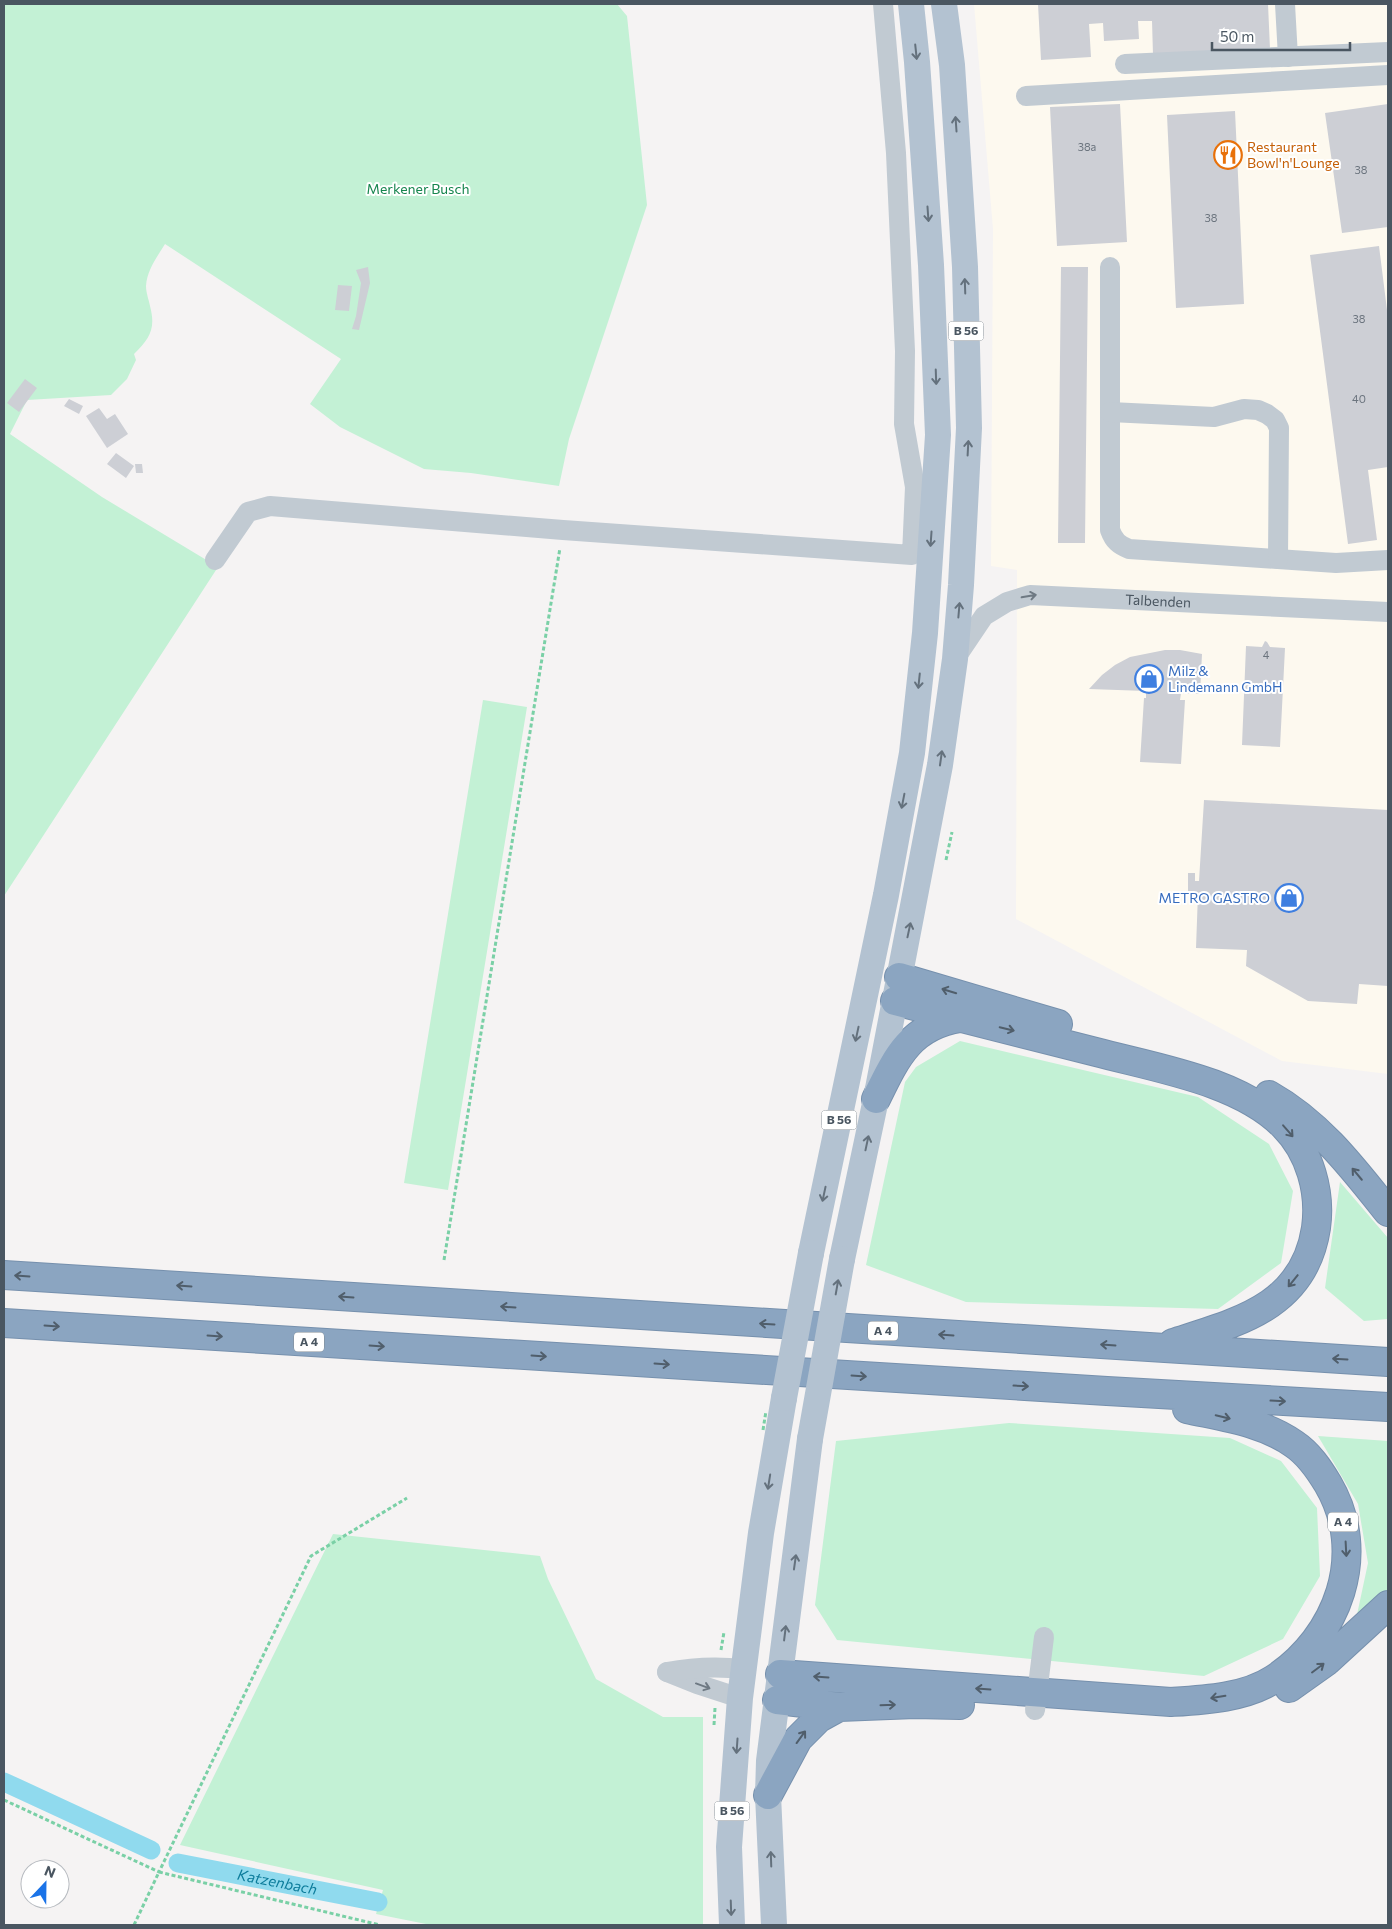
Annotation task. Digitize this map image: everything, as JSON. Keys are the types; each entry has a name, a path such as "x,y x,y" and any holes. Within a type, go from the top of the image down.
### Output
{"highway":[{"path":"897,989 960,1018 1142,1064 1210,1084 1240,1096 1264,1110 1284,1126 1300,1148 1313,1176 1317,1218 1309,1253 1300,1273 1275,1300 1256,1314 1227,1326 1157,1348"},
{"path":"897,989 1184,1062 1241,1082 1280,1101 1310,1122 1342,1156 1388,1212"},
{"path":"876,1099 897,1057 910,1042 934,1025 946,1020 960,1018"},
{"name":"A 4","path":"4,1274 1388,1362"},
{"name":"A 4","path":"4,1323 1388,1407"},
{"name":"A 4","path":"1036,1701 1171,1702 1228,1696 1258,1687 1272,1680 1306,1653 1332,1615 1340,1593 1346,1556 1344,1528 1337,1502 1312,1460 1294,1444 1271,1431 1240,1421 1107,1391"},
{"path":"780,1674 1036,1701 1169,1719 1204,1718 1234,1713 1278,1695 1327,1661 1388,1605"},
{"path":"777,1700 839,1707 1036,1701"},
{"path":"768,1795 798,1739 819,1718 839,1707"}],"main road":[{"name":"B 56","path":"732,1925 730,1847 740,1698 761,1532 777,1433 811,1253 867,987 912,754 924,633 938,435 931,265 917,62 911,4"},
{"name":"B 56","path":"774,1925 768,1795 769,1761 810,1439 842,1259 876,1099 938,775 955,659 961,585 969,428 965,267 952,65 944,4"},
{"path":"867,987 897,989"},
{"path":"743,1669 780,1674"},
{"path":"740,1698 777,1700"}],"street":[{"path":"215,560 248,512 270,506 563,530 912,555 915,486 904,424 905,350 897,172 883,4"},
{"path":"1285,4 1288,56"},
{"path":"1125,64 1388,52"},
{"path":"1026,96 1388,75"},
{"path":"1110,267 1110,530 1113,539 1120,546 1129,549 1336,563 1388,560"},
{"path":"1110,412 1214,417 1244,410 1258,410 1275,420 1279,428 1278,559"},
{"name":"Talbenden","path":"955,659 984,616 1007,602 1030,594 1388,612"},
{"path":"1036,1701 1044,1636"},
{"path":"740,1698 667,1672 718,1666 743,1669"}],"path":[{"path":"444,1260 563,530"},
{"path":"944,863 948,855 953,826"},
{"path":"134,1925 311,1556 407,1498"},
{"path":"4,1800 159,1872 380,1925"}],"shaded area":[{"path":"974,4 1388,4 1388,1074 1282,1061 1016,919 1017,570 991,566 993,229"}],"green space":[{"name":"Merkener Busch","path":"4,4 617,4 627,16 647,205 569,439 559,486 471,473 424,469 340,427 310,404 341,359 165,244 153,264 147,280 146,289 152,314 152,327 148,338 134,354 136,360 127,379 111,395 27,400 10,434 102,497 218,567 4,896"},
{"path":"483,700 527,707 448,1190 404,1183"},
{"path":"960,1041 1198,1097 1269,1144 1293,1191 1281,1263 1218,1309 966,1302 866,1265 905,1082 916,1067"},
{"path":"1340,1182 1388,1238 1388,1319 1364,1321 1325,1288"},
{"path":"1009,1423 1230,1438 1281,1461 1317,1508 1320,1576 1283,1639 1204,1676 837,1640 815,1605 836,1441"},
{"path":"1318,1436 1388,1441 1388,1591 1355,1624 1368,1563 1358,1504"},
{"path":"333,1534 540,1556 548,1579 596,1679 663,1717 703,1717 703,1925 431,1925 376,1914 383,1890 180,1845"}],"building":[{"path":"1038,4 1268,4 1270,49 1153,55 1152,21 1138,21 1139,39 1104,41 1103,23 1089,24 1091,57 1041,60"},
{"path":"1120,104 1127,242 1057,246 1050,107"},
{"path":"1388,104 1388,227 1342,233 1325,113"},
{"path":"1235,111 1244,304 1176,308 1167,115"},
{"path":"1379,246 1388,318 1388,467 1368,470 1377,540 1348,544 1310,255"},
{"path":"368,267 370,283 359,330 352,329 361,283 356,270"},
{"path":"1061,267 1088,267 1085,543 1058,543"},
{"path":"338,285 352,286 349,311 335,310"},
{"path":"25,379 37,388 19,412 7,403"},
{"path":"69,399 83,406 79,414 64,406"},
{"path":"99,408 107,419 115,414 128,434 107,448 86,416"},
{"path":"116,453 134,466 126,478 107,464"},
{"path":"135,464 142,464 143,473 136,473"},
{"path":"1265,641 1270,647 1285,648 1280,747 1242,745 1246,646 1262,647"},
{"path":"1165,650 1180,650 1202,654 1200,694 1181,693 1180,700 1185,700 1181,764 1140,762 1146,691 1089,689 1102,675 1130,657"},
{"name":"METRO GASTRO","path":"1204,800 1388,810 1388,986 1359,984 1357,1004 1308,1001 1246,966 1247,950 1196,948 1198,893 1188,893 1188,873 1195,873 1195,881 1199,881"}],"waterway":[{"name":"Katzenbach","path":"4,1782 151,1850"},
{"name":"Katzenbach","path":"178,1863 378,1902"}],"place":[{"name":"Restaurant Bowl'n'Lounge","path":"1228,155"},
{"name":"Milz & Lindemann GmbH","path":"1149,679"},
{"name":"METRO GASTRO","path":"1289,898"}]}
